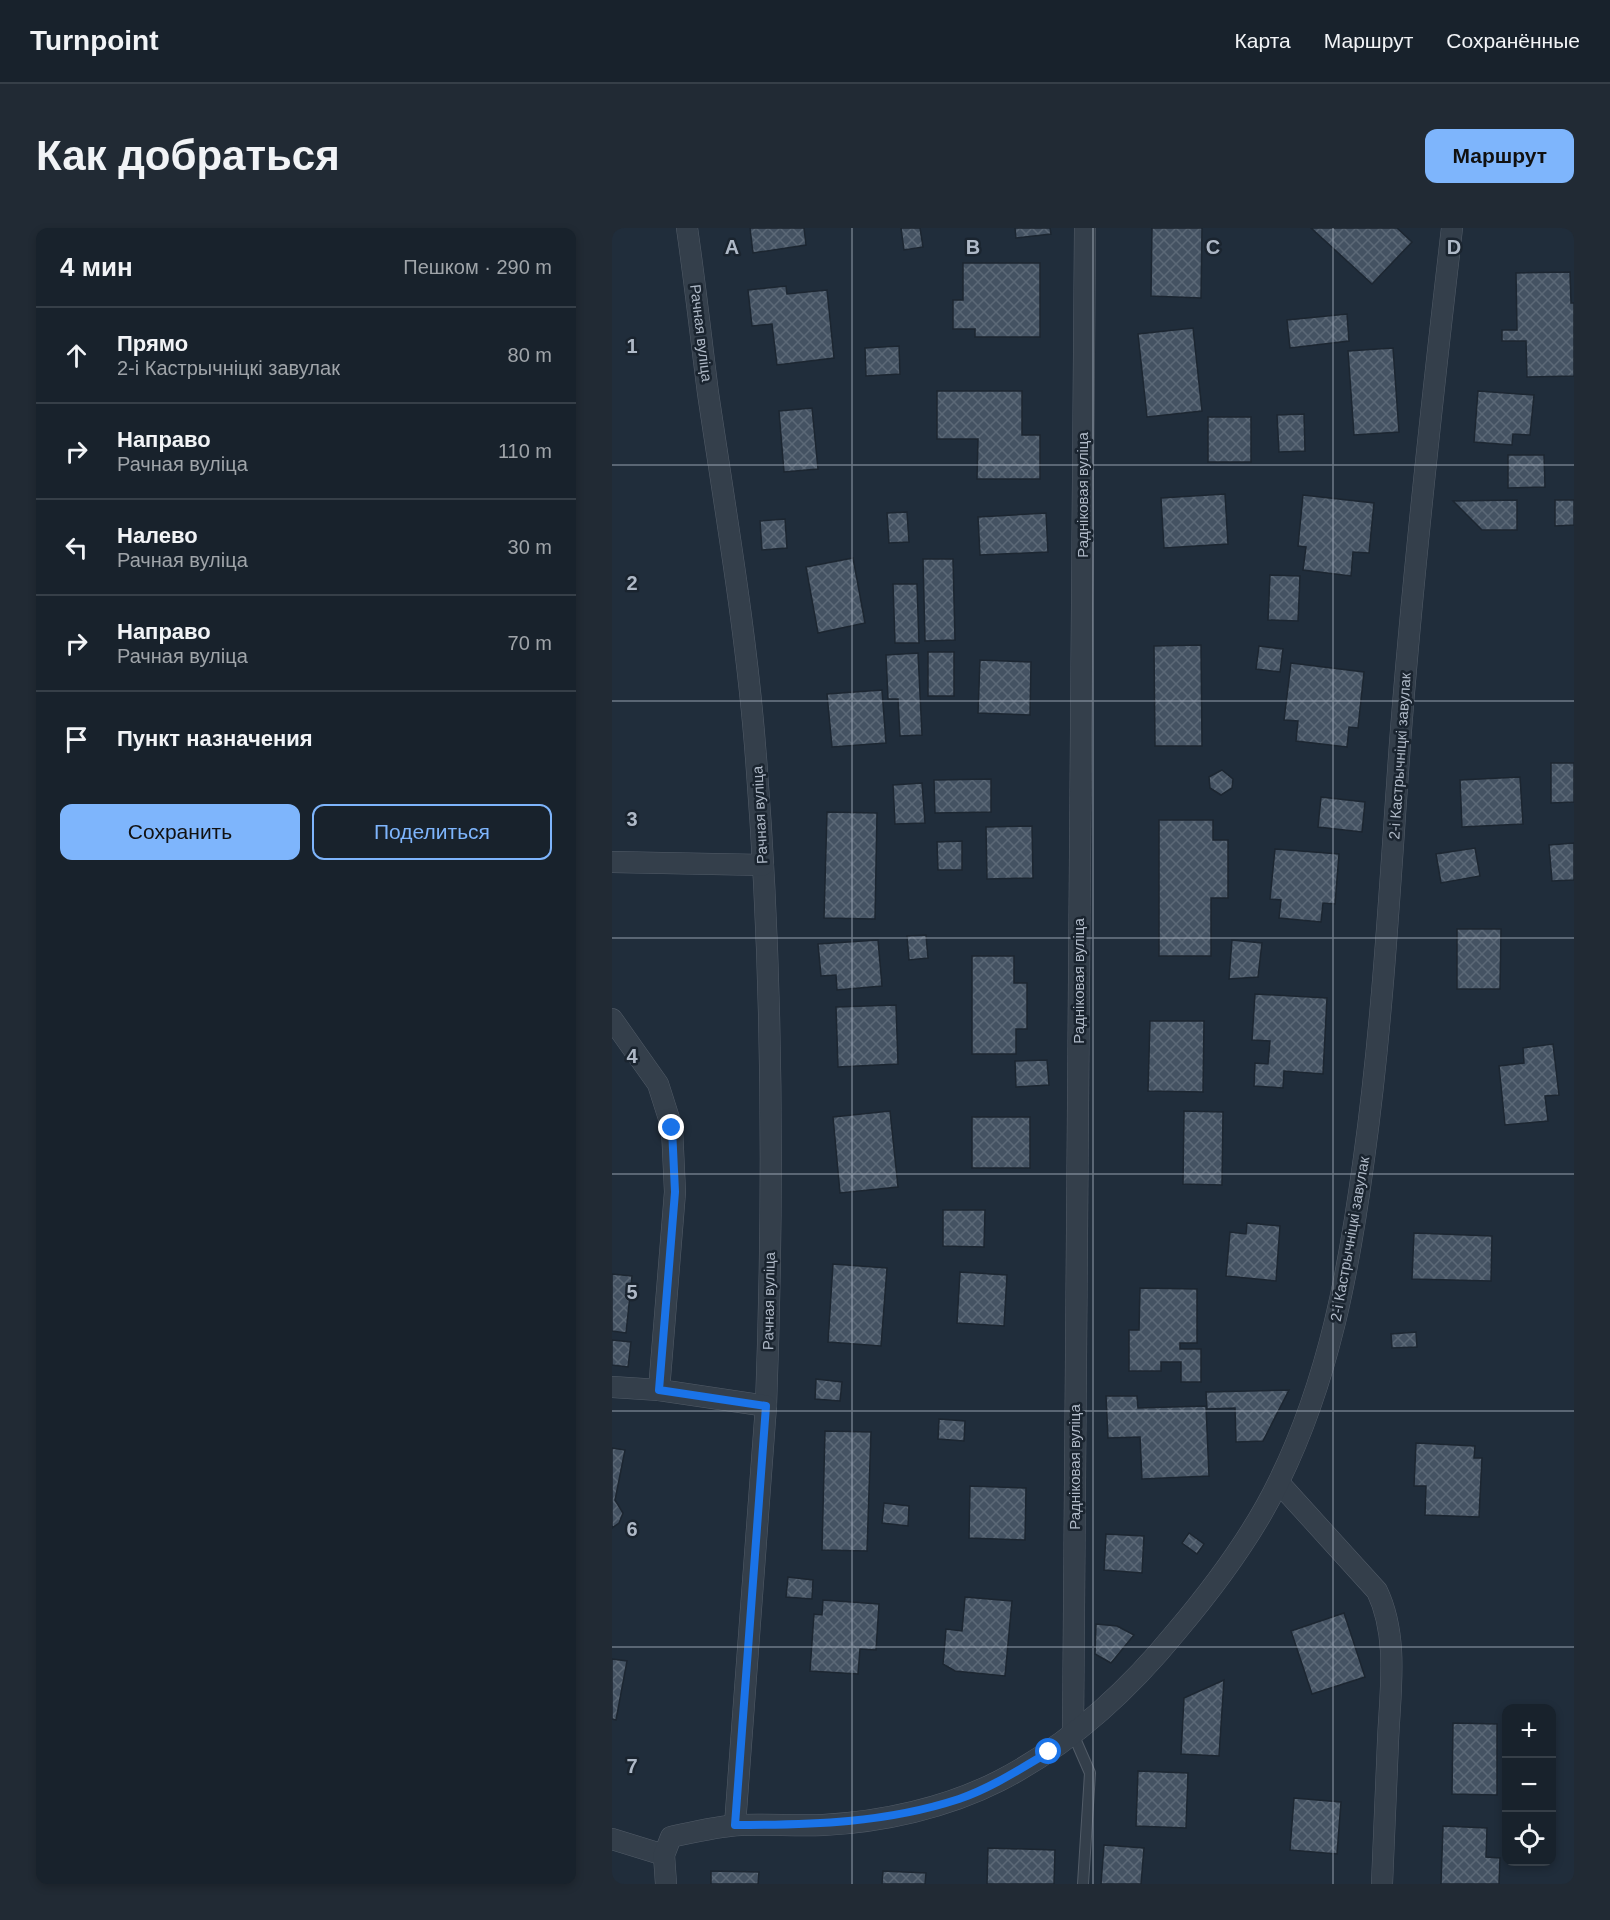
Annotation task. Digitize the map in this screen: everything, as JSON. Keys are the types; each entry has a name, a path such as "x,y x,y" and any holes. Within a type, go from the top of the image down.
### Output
{"street":[{"name":"Рачная вуліца","path":"687,228 742,628 756,756 763,865 770,1095 770,1295 766,1406 735,1825"},
{"name":"Радніковая вуліца","path":"1073,1734 1085,228"},
{"name":"2-і Кастрычніцкі завулак","path":"664,1855 672,1837 735,1825 824,1825 891,1817 948,1802 999,1780 1049,1752 1112,1702 1153,1660 1204,1598 1245,1540 1279,1483 1318,1387 1339,1313 1354,1234 1373,1096 1427,436 1452,228"},
{"path":"612,862 763,865"},
{"path":"612,1019 658,1084 672,1128 675,1192 659,1390"},
{"path":"612,1387 659,1390 766,1406"},
{"path":"1279,1483 1377,1591 1386,1610 1391,1632 1382,1884"},
{"path":"612,1839 664,1855 666,1884"}],"lane":[{"path":"1073,1734 1090,1773 1083,1884"}],"building":[{"path":"750,228 804,228 806,245 753,253"},
{"path":"901,228 920,228 923,247 904,250"},
{"path":"1015,228 1050,228 1051,234 1016,238"},
{"path":"1152,228 1202,228 1201,298 1151,296"},
{"path":"1311,228 1397,228 1412,242 1372,284"},
{"path":"963,263 1040,263 1040,337 975,337 975,329 953,329 953,300 963,300"},
{"path":"1570,272 1571,303 1574,303 1574,376 1527,377 1526,341 1502,341 1502,330 1517,330 1516,273"},
{"path":"786,286 787,294 827,290 834,358 777,365 772,324 752,326 748,290"},
{"path":"1347,314 1349,341 1290,348 1287,320"},
{"path":"1193,328 1202,411 1147,417 1138,334"},
{"path":"899,346 900,374 866,376 865,348"},
{"path":"1393,348 1399,432 1354,435 1348,351"},
{"path":"937,391 1022,391 1022,435 1040,435 1040,479 977,479 978,439 937,439"},
{"path":"1478,391 1534,395 1530,435 1513,434 1512,445 1474,442"},
{"path":"812,408 818,469 784,472 779,411"},
{"path":"1304,414 1305,451 1279,452 1277,415"},
{"path":"1208,417 1251,417 1251,462 1208,462"},
{"path":"1508,455 1544,455 1545,487 1508,488"},
{"path":"1225,494 1228,544 1164,548 1161,498"},
{"path":"1303,495 1374,503 1369,553 1353,552 1351,576 1303,570 1306,547 1298,546"},
{"path":"1517,500 1517,530 1482,530 1453,501"},
{"path":"1555,500 1574,500 1574,525 1555,526"},
{"path":"907,512 909,542 889,543 887,513"},
{"path":"1046,513 1048,552 980,555 978,517"},
{"path":"785,519 787,548 762,550 760,521"},
{"path":"853,558 865,623 818,633 806,567"},
{"path":"923,559 953,559 955,640 925,641"},
{"path":"1270,575 1300,576 1298,621 1268,620"},
{"path":"893,584 917,584 919,643 895,643"},
{"path":"1201,645 1202,746 1155,746 1154,646"},
{"path":"1259,646 1283,649 1280,672 1256,669"},
{"path":"928,652 954,652 954,696 928,696"},
{"path":"918,653 922,735 900,736 898,699 888,699 886,655"},
{"path":"980,660 1031,662 1030,715 978,713"},
{"path":"1291,663 1364,672 1358,728 1349,727 1347,747 1296,741 1298,721 1284,720"},
{"path":"882,690 886,743 832,747 827,694"},
{"path":"1551,763 1574,763 1574,802 1551,803"},
{"path":"1222,770 1233,779 1232,788 1221,795 1210,788 1209,777"},
{"path":"1520,777 1523,824 1462,827 1460,780"},
{"path":"991,779 991,812 935,813 934,780"},
{"path":"922,783 925,823 895,824 893,785"},
{"path":"1321,797 1365,802 1362,832 1318,827"},
{"path":"827,812 877,813 875,919 824,918"},
{"path":"1159,820 1213,820 1213,840 1228,840 1228,898 1211,898 1211,956 1159,956"},
{"path":"1032,826 1033,878 987,879 986,827"},
{"path":"962,841 962,870 938,870 937,842"},
{"path":"1574,843 1574,880 1552,881 1549,845"},
{"path":"1475,848 1480,876 1441,883 1436,854"},
{"path":"1275,849 1339,854 1335,904 1323,903 1321,922 1279,918 1281,900 1270,899"},
{"path":"1457,929 1501,929 1500,989 1457,989"},
{"path":"926,935 928,958 909,960 907,936"},
{"path":"878,940 882,986 837,990 836,975 821,976 818,944"},
{"path":"1232,940 1262,943 1258,977 1229,979"},
{"path":"972,956 1014,956 1014,983 1027,983 1027,1029 1016,1029 1016,1054 972,1054"},
{"path":"1255,994 1327,998 1323,1074 1284,1071 1283,1088 1254,1086 1255,1063 1268,1064 1270,1041 1252,1040"},
{"path":"896,1005 898,1064 838,1067 836,1007"},
{"path":"1150,1021 1204,1021 1203,1092 1148,1091"},
{"path":"1553,1044 1559,1095 1545,1096 1548,1121 1505,1125 1499,1066 1524,1063 1523,1048"},
{"path":"1047,1060 1049,1085 1016,1087 1015,1061"},
{"path":"890,1111 898,1187 840,1193 833,1117"},
{"path":"1184,1111 1223,1112 1222,1185 1183,1184"},
{"path":"972,1117 1030,1117 1030,1168 972,1168"},
{"path":"943,1210 985,1210 984,1247 943,1246"},
{"path":"1247,1223 1280,1226 1276,1281 1226,1276 1230,1232 1246,1234"},
{"path":"1414,1233 1492,1236 1491,1281 1412,1279"},
{"path":"833,1264 887,1268 881,1346 828,1342"},
{"path":"960,1272 1007,1275 1004,1326 957,1323"},
{"path":"612,1274 632,1276 626,1333 612,1331"},
{"path":"1140,1288 1197,1289 1197,1343 1180,1343 1180,1349 1201,1349 1201,1382 1181,1382 1181,1362 1161,1362 1161,1371 1129,1371 1129,1330 1139,1330"},
{"path":"1416,1332 1417,1347 1392,1348 1391,1334"},
{"path":"612,1340 631,1342 628,1367 612,1365"},
{"path":"816,1379 842,1382 840,1401 815,1399"},
{"path":"1289,1390 1263,1441 1236,1442 1235,1408 1207,1409 1206,1392"},
{"path":"1106,1396 1137,1396 1138,1408 1206,1406 1209,1476 1142,1479 1140,1437 1108,1438"},
{"path":"939,1419 965,1421 964,1441 938,1439"},
{"path":"825,1431 871,1432 867,1551 822,1550"},
{"path":"1416,1443 1475,1446 1474,1458 1482,1458 1479,1517 1425,1515 1426,1486 1414,1486"},
{"path":"612,1448 625,1450 615,1500 623,1513 619,1523 612,1528"},
{"path":"970,1486 1026,1488 1025,1540 969,1538"},
{"path":"884,1503 909,1506 908,1526 882,1523"},
{"path":"1189,1533 1204,1544 1197,1554 1182,1543"},
{"path":"1106,1534 1144,1536 1142,1573 1104,1570"},
{"path":"788,1577 813,1580 812,1599 786,1597"},
{"path":"965,1597 1012,1601 1005,1676 955,1671 943,1664 946,1629 962,1631"},
{"path":"823,1600 879,1604 876,1650 860,1649 858,1674 810,1671 814,1614 822,1615"},
{"path":"1344,1613 1365,1677 1312,1694 1291,1631"},
{"path":"1096,1624 1117,1626 1134,1635 1111,1663 1095,1654"},
{"path":"612,1659 627,1661 616,1720 612,1719"},
{"path":"1224,1680 1219,1756 1181,1754 1184,1698"},
{"path":"1453,1723 1497,1724 1497,1795 1452,1794"},
{"path":"1138,1771 1188,1773 1186,1828 1136,1826"},
{"path":"1294,1798 1341,1802 1337,1854 1290,1850"},
{"path":"1443,1826 1487,1828 1486,1857 1500,1858 1499,1884 1441,1884"},
{"path":"1104,1845 1144,1848 1141,1884 1101,1884"},
{"path":"988,1848 1055,1850 1054,1884 987,1884"},
{"path":"711,1871 759,1872 758,1884 711,1884"},
{"path":"883,1871 926,1873 925,1884 882,1884"}],"route":[{"path":"672,1128 675,1192 659,1390 766,1406 735,1825 824,1825 891,1817 960,1798 999,1780 1049,1752"}]}
